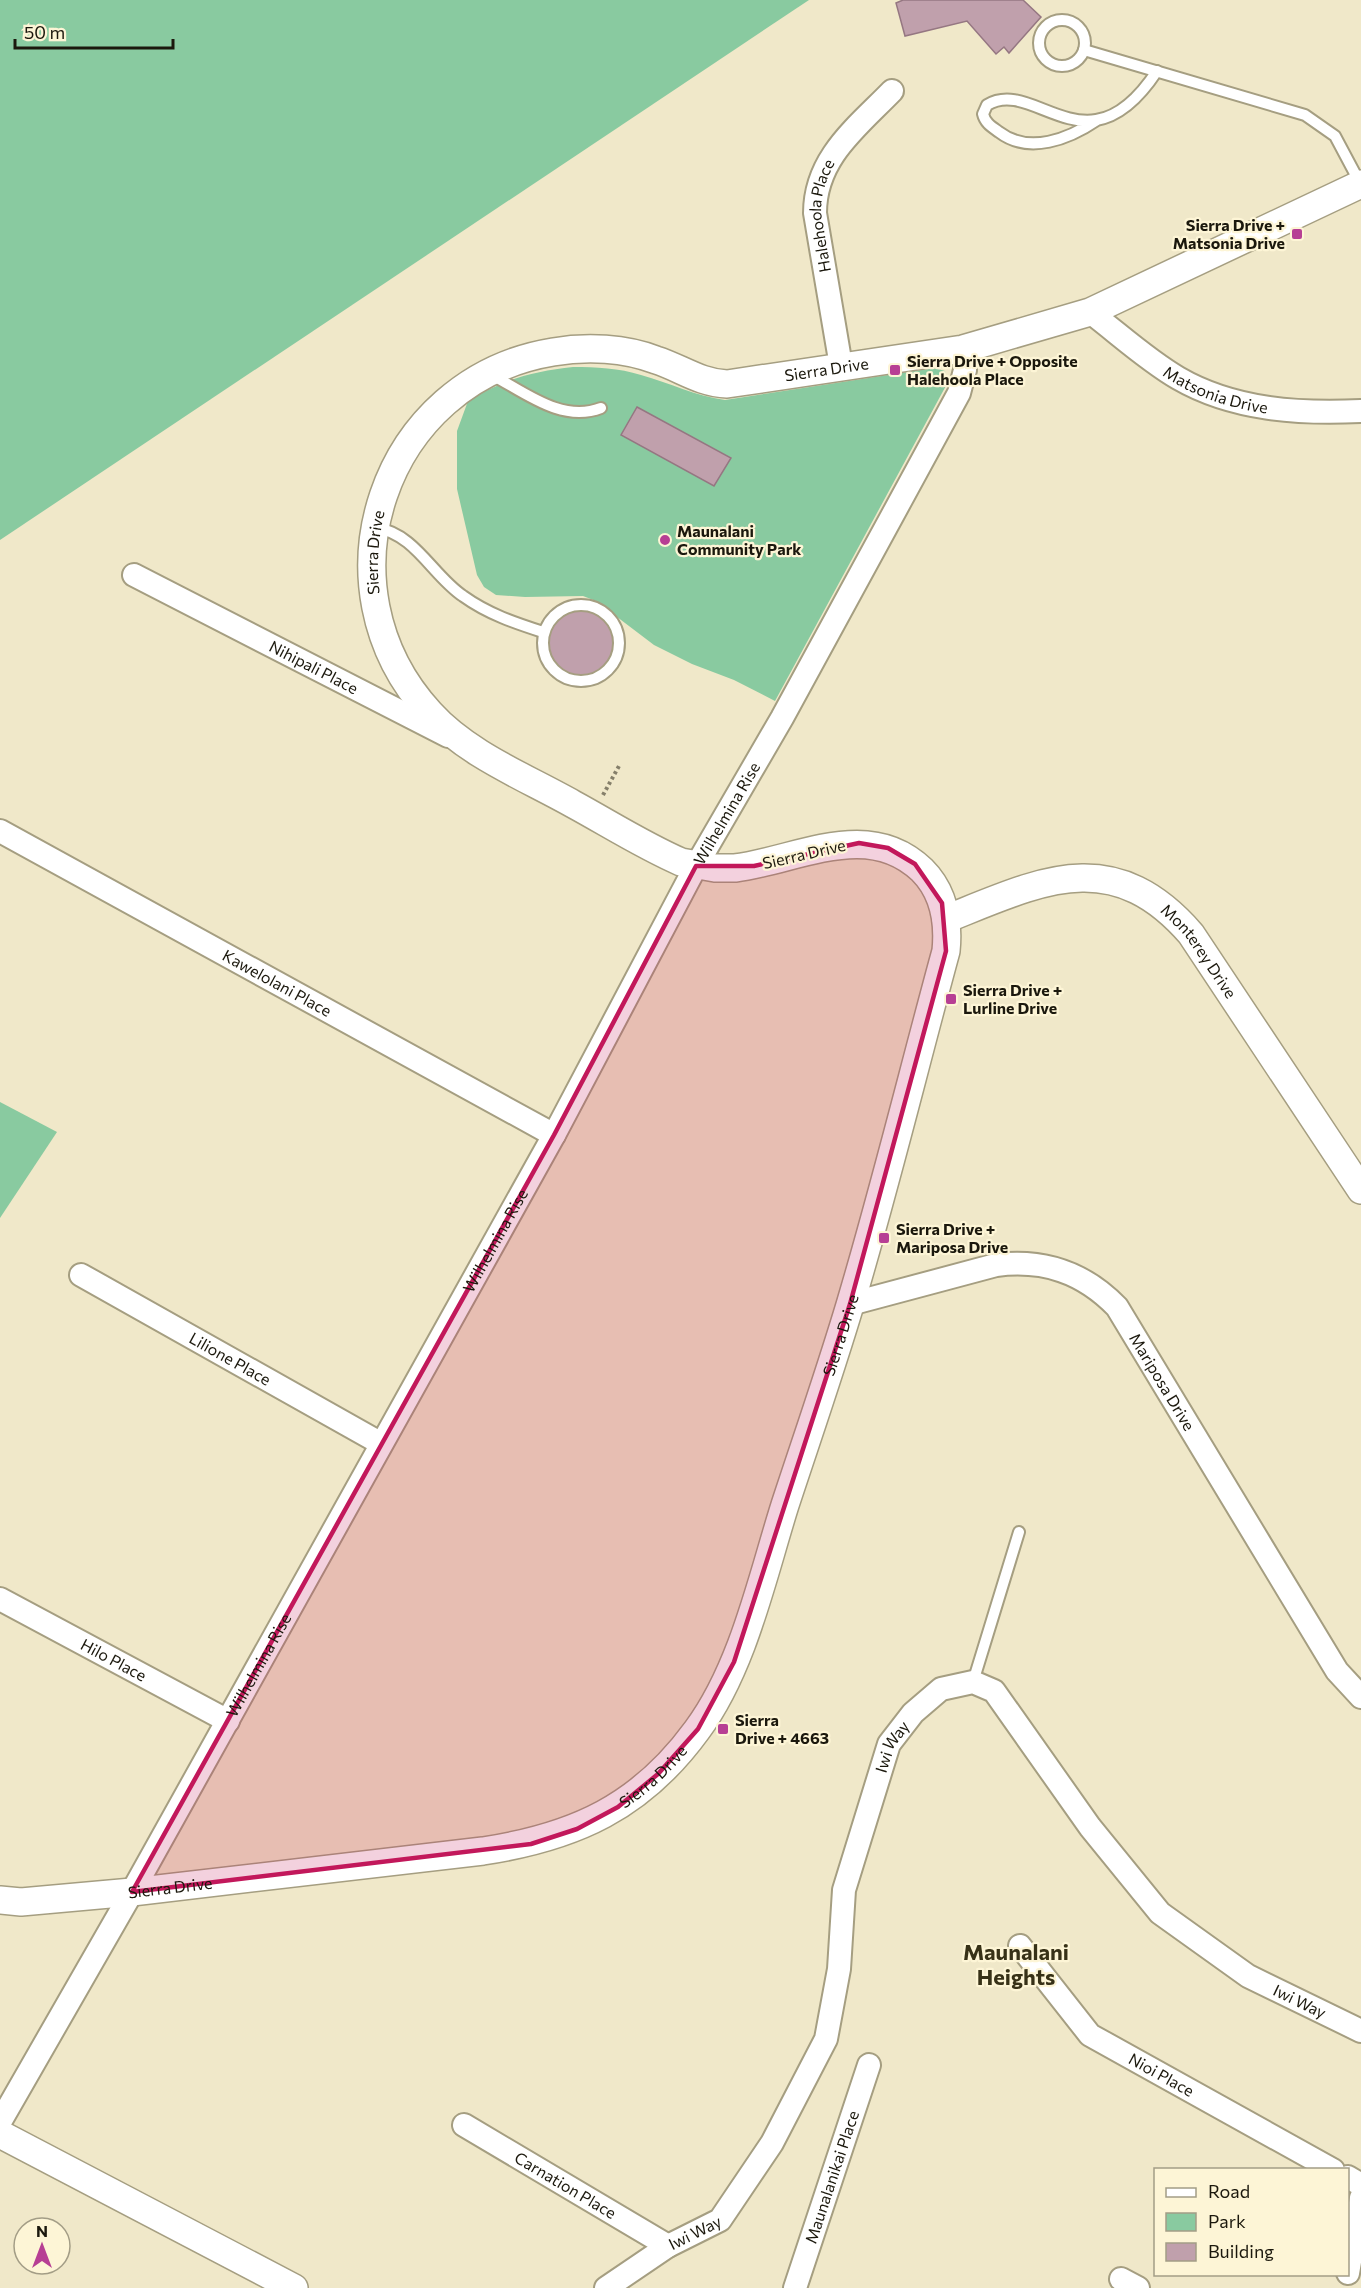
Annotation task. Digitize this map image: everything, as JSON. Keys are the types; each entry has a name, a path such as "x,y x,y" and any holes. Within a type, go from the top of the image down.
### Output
{"street":[{"name":"Halehoola Place","path":"842,366 815,213 816,190 830,157 892,91"},
{"name":"Sierra Drive","path":"0,1900 21,1902 132,1892 531,1844 577,1829 618,1807 658,1774 698,1729 734,1662 850,1304 946,951 946,919 936,889 927,875 902,855 874,844 844,844 735,868 696,866 666,856 494,760 450,732 430,714 395,664 379,624 373,598 371,572 374,528 383,494 406,447 439,408 459,391 489,373 529,357 580,349 606,349 656,360 699,380 717,384 963,349 1090,312 1361,184"},
{"name":"Matsonia Drive","path":"1090,312 1179,378 1242,405 1324,412 1361,411"},
{"name":"Wilhelmina Rise","path":"0,2122 228,1721 380,1443 554,1135 696,866 782,718 959,393 965,370 963,349"},
{"name":"Nihipali Place","path":"134,575 494,760"},
{"name":"Kawelolani Place","path":"0,831 554,1135"},
{"name":"Monterey Drive","path":"946,919 1027,886 1070,878 1113,882 1156,902 1191,934 1361,1190"},
{"name":"Mariposa Drive","path":"850,1304 996,1265 1015,1263 1034,1263 1062,1270 1088,1282 1104,1293 1117,1306 1337,1671 1361,1697"},
{"name":"Lilione Place","path":"81,1275 380,1443"},
{"name":"Hilo Place","path":"0,1599 228,1721"},
{"name":"Iwi Way","path":"606,2288 668,2246 720,2220 772,2143 826,2039 839,1969 844,1890 889,1744 913,1713 941,1689 973,1682 994,1691 1090,1827 1160,1912 1248,1976 1361,2031"},
{"name":"Nioi Place","path":"1020,1946 1090,2035 1331,2168"},
{"name":"Maunalanikai Place","path":"795,2288 869,2065"},
{"name":"Carnation Place","path":"464,2124 668,2246"},
{"path":"0,2134 294,2288"},
{"path":"1349,2263 1361,2198"}],"lane":[{"path":"1057,20 1073,22 1083,34 1084,50 1075,63 1067,66 1051,64 1040,52 1040,36 1049,23 1057,20"},
{"path":"1084,50 1316,120 1335,136 1343,147 1361,184"},
{"path":"1097,120 1073,120 1006,100 991,103 984,109 983,114 988,124 1006,138 1028,143 1062,139 1124,107 1138,96 1157,71"},
{"path":"489,373 558,410 580,414 602,408"},
{"path":"374,528 403,538 450,586 480,607 543,633"},
{"path":"579,604 591,606 602,611 617,630 618,654 604,674 582,682 570,680 559,675 544,656 543,633 548,621 557,612 579,604"},
{"path":"973,1682 1019,1532"}],"path":[{"path":"600,801 619,766"}],"highlighted area":[{"path":"859,843 888,848 915,864 942,903 946,951 850,1304 734,1662 698,1729 658,1774 618,1807 577,1829 531,1844 132,1892 554,1135 696,866 754,866"}],"green space":[{"path":"0,0 809,0 0,540"},
{"name":"Maunalani Community Park","path":"573,367 624,371 703,396 725,400 934,368 945,371 948,382 775,701 734,680 692,664 654,645 596,601 583,596 496,595 484,587 477,575 457,489 457,431 468,401 493,387 518,378"},
{"path":"0,1102 57,1132 0,1218"}],"building":[{"path":"903,0 1023,0 1041,17 1009,53 1004,47 996,54 967,21 905,36 896,3"},
{"path":"637,407 731,458 714,486 621,435"},
{"path":"581,609 594,612 605,619 612,630 615,643 612,656 605,667 594,674 581,677 568,674 557,667 550,656 547,643 550,630 557,619 568,612"}],"place":[{"name":"Sierra Drive + Matsonia Drive","path":"1297,234"},
{"name":"Sierra Drive + Opposite Halehoola Place","path":"895,370"},
{"name":"Maunalani Community Park","path":"665,540"},
{"name":"Sierra Drive + Lurline Drive","path":"951,999"},
{"name":"Sierra Drive + Mariposa Drive","path":"884,1238"},
{"name":"Sierra Drive + 4663","path":"723,1729"}],"district":[{"name":"Maunalani Heights","path":"1016,1964"}]}
